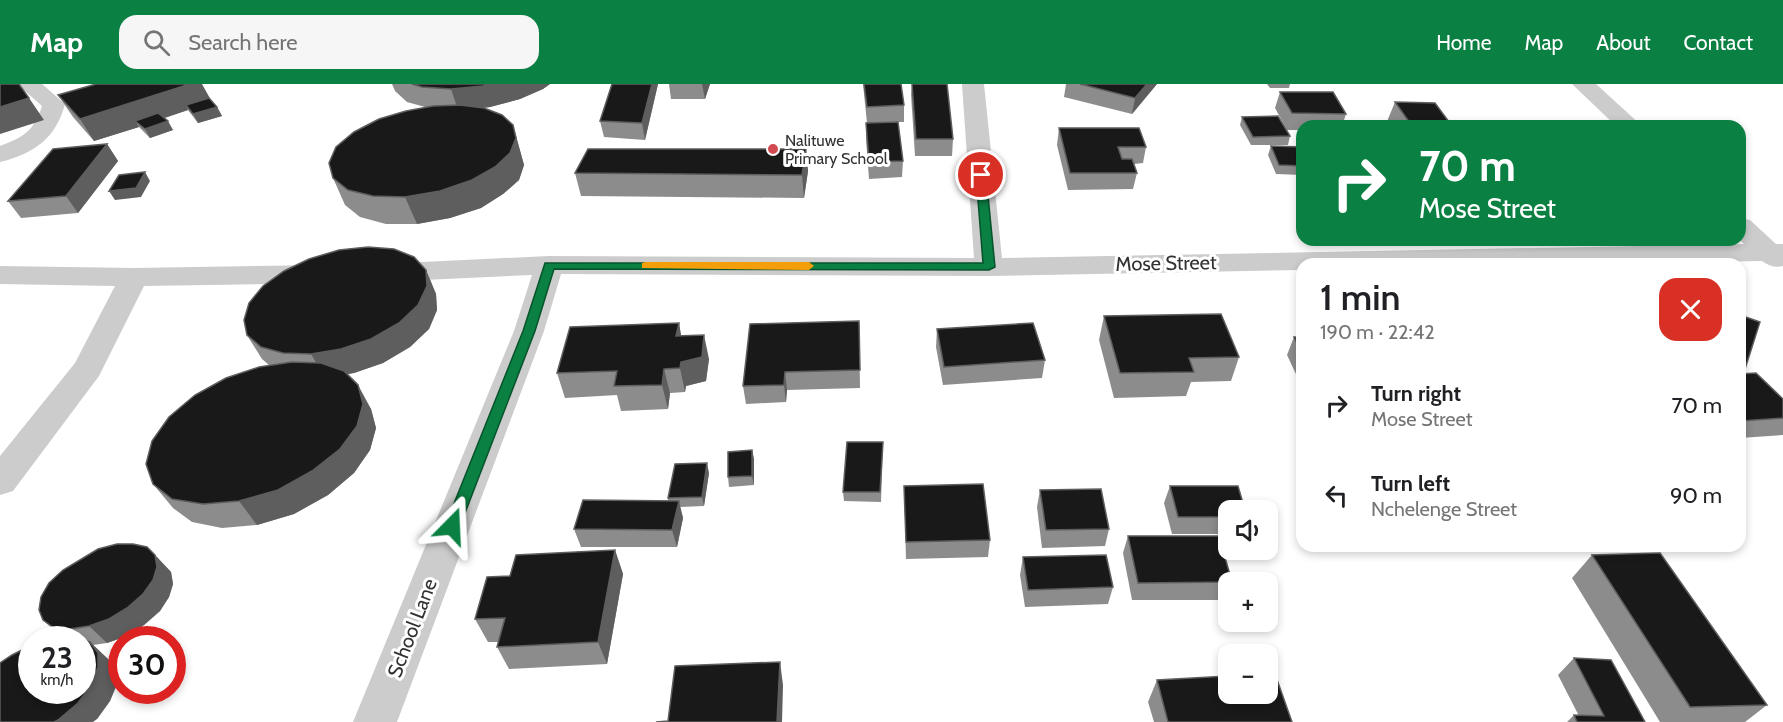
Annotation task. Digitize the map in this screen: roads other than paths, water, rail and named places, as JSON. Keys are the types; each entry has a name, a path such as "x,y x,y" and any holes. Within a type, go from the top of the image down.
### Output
{"street":[{"path":"0,155 32,142 49,124 54,104 28,84"},
{"path":"973,84 989,267"},
{"path":"1583,84 1623,120"},
{"path":"1746,231 1778,256"},
{"name":"Mose Street","path":"1635,258 1778,256"},
{"name":"Mose Street","path":"0,275 134,277 447,272 549,265 989,267 1296,263"},
{"name":"School Lane","path":"375,722 529,331 549,265"},
{"path":"0,481 88,368 134,277"}],"place":[{"name":"Nalituwe Primary School","path":"773,149"}]}
